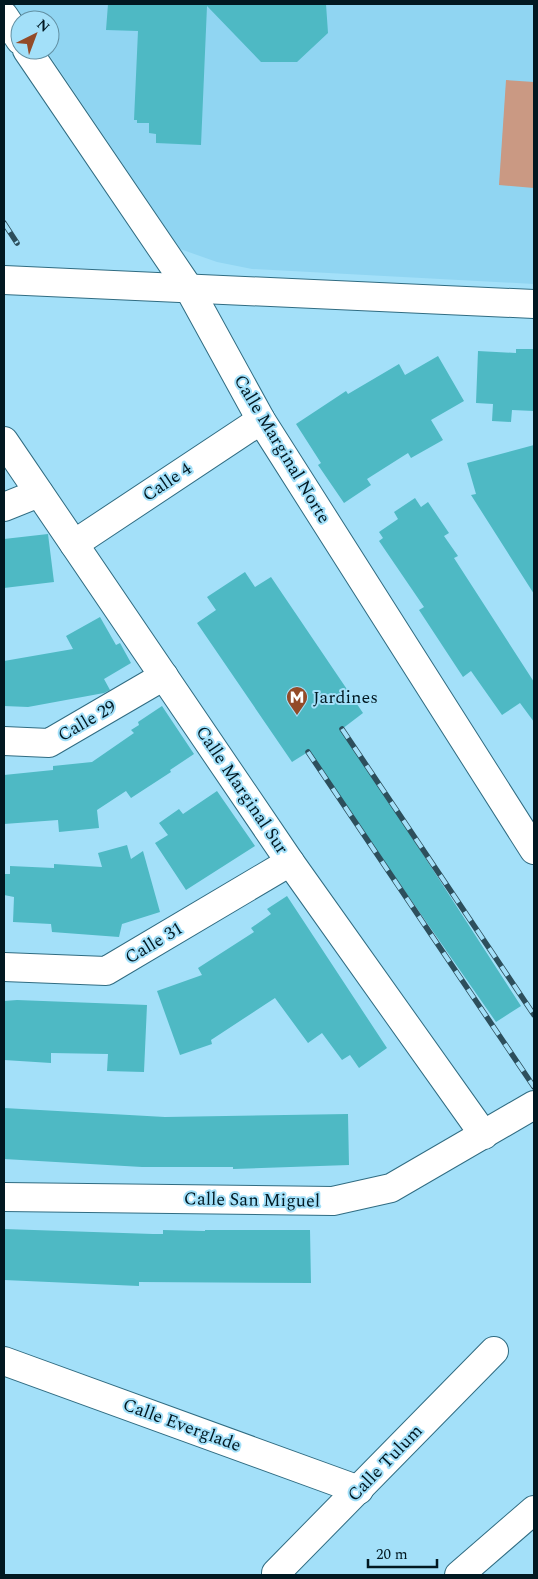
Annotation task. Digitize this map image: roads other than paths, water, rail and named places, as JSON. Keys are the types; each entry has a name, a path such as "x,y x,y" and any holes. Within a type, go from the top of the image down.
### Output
{"street":[{"name":"Calle Marginal Norte","path":"34,60 188,286 261,420 534,850"},
{"path":"4,280 188,286 534,304"},
{"name":"Calle 4","path":"74,544 261,420"},
{"name":"Calle Marginal Sur","path":"4,441 290,862 484,1135"},
{"path":"4,508 39,493"},
{"name":"Calle 29","path":"4,741 49,743 164,676"},
{"name":"Calle 31","path":"4,967 106,971 290,862"},
{"name":"Calle San Miguel","path":"4,1197 332,1201 391,1188 534,1106"},
{"name":"Calle Tulum","path":"276,1573 494,1351"},
{"name":"Calle Everglade","path":"4,1361 359,1490"},
{"path":"459,1575 534,1510"}],"railway":[{"path":"4,223 17,243"},
{"path":"342,729 534,1015"},
{"path":"308,752 534,1087"}],"place":[{"name":"Jardines","path":"297,716"}]}
